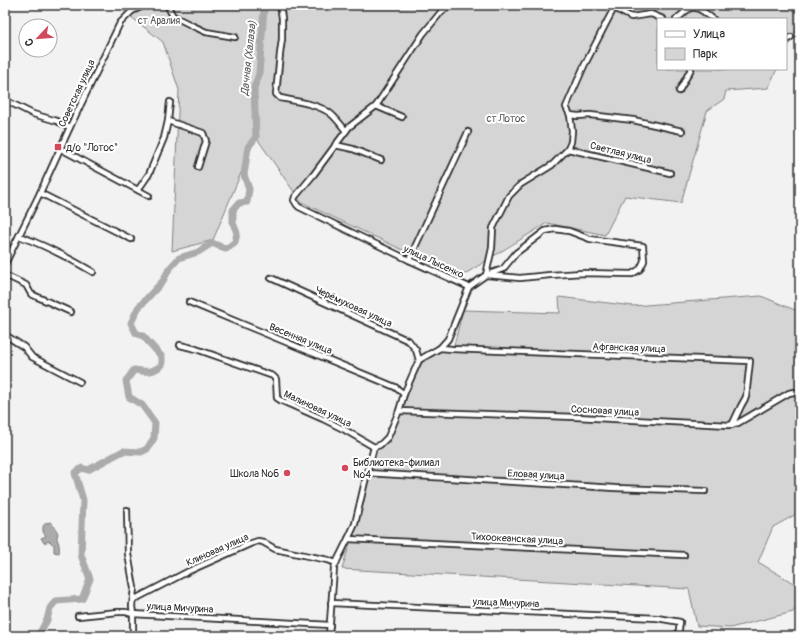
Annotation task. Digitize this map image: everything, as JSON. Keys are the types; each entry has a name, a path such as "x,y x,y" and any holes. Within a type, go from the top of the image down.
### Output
{"street":[{"name":"Советская улица","path":"5,264 20,236 120,23 132,11 145,5"},
{"path":"167,5 173,16 193,26 206,32 235,37"},
{"path":"280,5 282,18 282,40 276,94 280,98 314,106 327,111 346,131"},
{"name":"улица Лысенко","path":"419,360 440,348 448,339 469,287 299,207 294,200 349,127 376,106 423,34 441,12 451,5"},
{"path":"486,275 492,248 493,228 508,196 521,184 552,165 568,149 571,142 572,131 570,115 566,107 612,7 631,16 651,14 661,18"},
{"path":"678,18 690,7 699,9 712,18"},
{"path":"787,39 791,37"},
{"path":"679,91 690,70"},
{"path":"5,100 33,114 57,121 70,127"},
{"path":"138,190 149,174 164,138 170,102"},
{"path":"376,106 402,117"},
{"path":"570,115 590,115 633,120 682,131"},
{"path":"168,121 203,133 206,141 198,167"},
{"path":"409,260 468,132"},
{"path":"335,145 353,149 381,160"},
{"path":"60,149 149,196"},
{"name":"Светлая улица","path":"568,149 670,173"},
{"path":"40,193 131,239"},
{"path":"469,287 486,275 503,269 516,253 545,230 555,229 568,231 590,239 642,246 644,261 640,270 632,274 583,273 520,278 486,275"},
{"path":"20,236 39,243 93,272"},
{"path":"5,275 26,285 31,294 71,312"},
{"name":"Черёмуховая улица","path":"271,278 410,341 416,350 419,360"},
{"name":"Весенняя улица","path":"189,302 395,386 404,394"},
{"path":"5,335 24,347 32,357 80,382"},
{"name":"Малиновая улица","path":"180,345 196,349 273,376 276,379 277,398 345,430 374,447"},
{"name":"Афганская улица","path":"440,348 750,361 746,397 732,425"},
{"path":"329,636 334,568 355,524 374,447 380,445 388,437 399,411 404,394 419,360"},
{"name":"Сосновая улица","path":"399,411 576,417 732,425 789,393 794,392 800,395"},
{"name":"Еловая улица","path":"367,473 705,491"},
{"path":"128,510 128,554 134,588 132,600 133,636"},
{"name":"Тихоокеанская улица","path":"348,539 684,555"},
{"name":"Клиновая улица","path":"132,600 189,571 258,541 264,542 274,549 336,563"},
{"name":"улица Мичурина","path":"331,603 648,617 680,622 678,636"},
{"name":"улица Мичурина","path":"78,616 126,612 133,614 330,625"}],"green space":[{"name":"ст Лотос","path":"116,5 800,5 800,23 787,48 787,18 657,18 657,70 777,70 768,88 726,91 724,99 707,111 681,203 625,196 605,235 547,223 460,277 301,202 256,137 213,240 172,251 179,90 163,42"},
{"path":"761,296 800,312 800,512 773,527 758,562 800,587 800,602 793,612 730,628 697,626 689,589 342,569 374,450 389,443 411,386 423,361 454,345 463,310 560,313 559,297 633,306"}],"shaded area":[{"path":"51,522 58,533 57,539 59,553 54,552 54,545 49,541 44,543 41,538 46,536 43,532 43,526 46,523"}],"waterway":[{"name":"Дачная (Халаза)","path":"38,636 47,620 50,608 56,601 82,599 90,579 81,555 83,500 75,473 82,468 88,470 123,451 141,452 147,449 154,438 155,423 142,405 129,397 126,381 134,370 149,371 162,365 162,357 143,336 136,333 131,323 138,308 163,281 169,269 179,258 198,252 212,243 226,249 235,242 237,233 233,223 233,210 239,203 247,202 249,189 244,175 248,147 256,137 254,88 259,74 264,9 262,5"}],"place":[{"name":"д/о \"Лотос\"","path":"58,147"},
{"name":"Библиотека-филиал №4","path":"345,468"},
{"name":"Школа №6","path":"287,473"}],"park label":[{"name":"ст Аралия","path":"159,20"}]}
